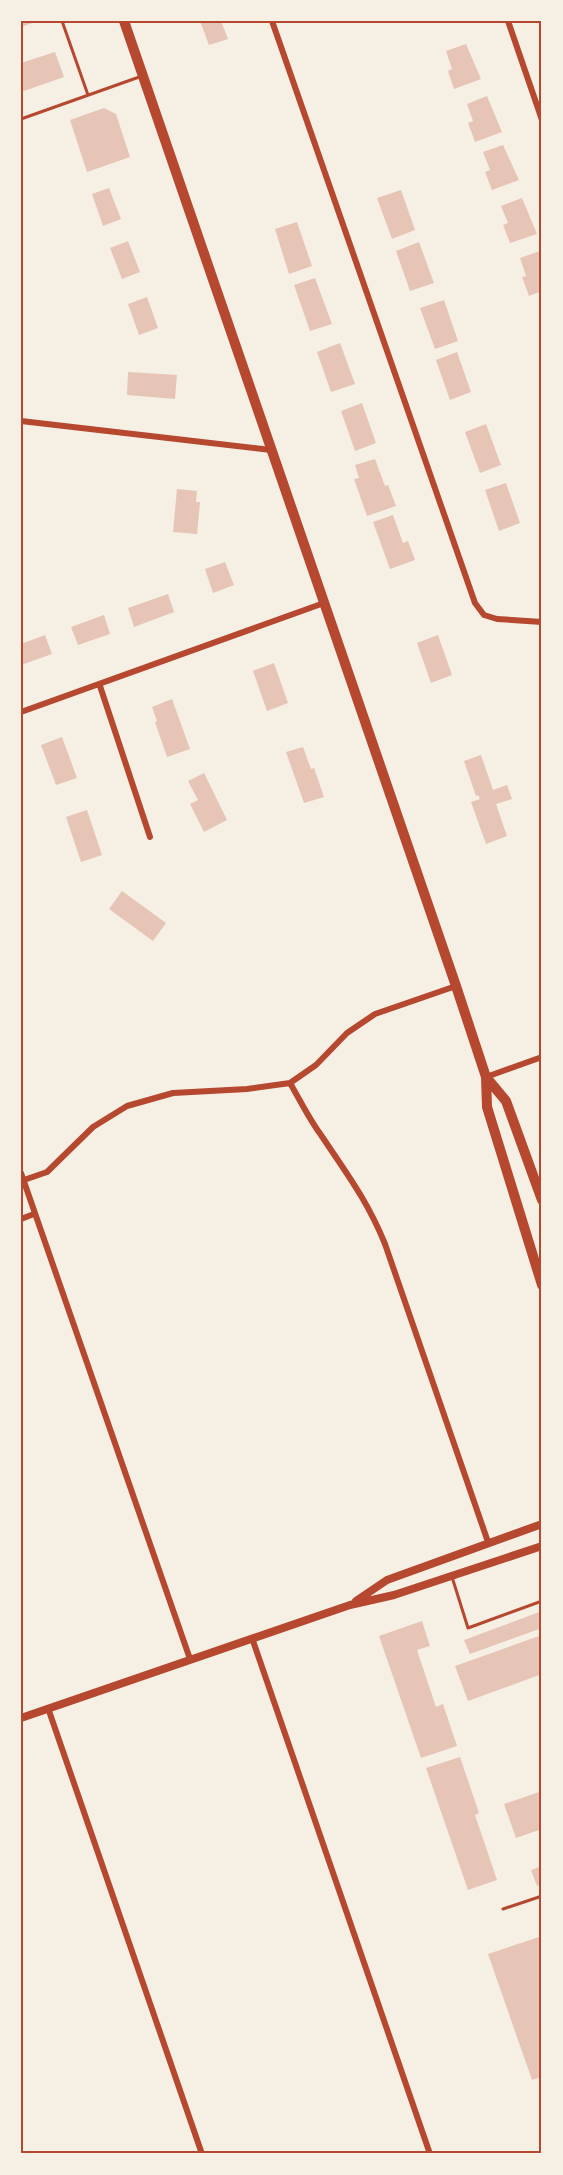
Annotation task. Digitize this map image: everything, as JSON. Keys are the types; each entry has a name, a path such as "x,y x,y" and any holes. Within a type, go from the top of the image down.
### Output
{"main road":[{"path":"124,21 456,986 486,1077 487,1107 542,1285"},
{"path":"486,1077 506,1101 542,1200"}],"street":[{"path":"272,21 475,603 484,615 497,619 542,622"},
{"path":"508,21 542,120"},
{"path":"21,421 271,450"},
{"path":"21,712 100,686 324,603"},
{"path":"100,686 150,837"},
{"path":"24,1180 47,1173 93,1127 127,1106 173,1093 247,1089 290,1083 316,1065 347,1033 375,1014 456,986"},
{"path":"486,1077 542,1057"},
{"path":"290,1083 320,1134 352,1179 372,1213 389,1255 489,1542"},
{"path":"21,1173 190,1659"},
{"path":"21,1219 34,1214"},
{"path":"351,1605 387,1580 542,1524"},
{"path":"21,1718 351,1605 394,1595 542,1545"},
{"path":"252,1638 430,2154"},
{"path":"48,1708 202,2154"}],"lane":[{"path":"62,21 88,95"},
{"path":"21,119 143,76"},
{"path":"451,1576 468,1628 542,1601"},
{"path":"503,1909 542,1896"}],"building":[{"path":"21,21 38,21 21,27"},
{"path":"200,21 221,21 228,39 209,45"},
{"path":"466,44 481,79 454,89 448,71 452,69 446,51"},
{"path":"55,52 64,77 21,92 21,63"},
{"path":"487,96 502,132 475,142 468,123 473,121 467,104"},
{"path":"104,108 116,114 130,157 87,172 70,120"},
{"path":"503,145 519,180 492,190 485,172 490,170 483,152"},
{"path":"109,188 121,219 103,226 92,194"},
{"path":"401,190 415,230 392,239 377,198"},
{"path":"522,198 537,234 510,243 503,225 508,223 501,206"},
{"path":"297,222 312,266 289,274 275,229"},
{"path":"128,241 140,272 122,279 110,248"},
{"path":"419,242 434,283 410,291 396,251"},
{"path":"540,251 542,291 529,296 522,277 526,276 520,258"},
{"path":"315,278 332,324 310,331 294,285"},
{"path":"147,297 158,328 139,335 128,304"},
{"path":"444,300 458,341 435,349 420,308"},
{"path":"340,343 355,384 331,392 317,352"},
{"path":"457,352 471,392 450,400 436,360"},
{"path":"128,372 177,375 175,399 127,395"},
{"path":"362,403 376,443 355,451 341,411"},
{"path":"486,424 501,465 480,473 465,432"},
{"path":"375,459 385,486 388,485 396,506 367,516 354,479 359,478 355,465"},
{"path":"506,483 520,523 499,531 485,490"},
{"path":"177,489 197,491 196,502 200,502 197,534 173,532"},
{"path":"393,515 403,543 408,541 415,560 390,569 373,522"},
{"path":"225,562 234,585 213,593 205,569"},
{"path":"168,594 174,612 134,627 128,608"},
{"path":"104,615 110,634 78,645 71,627"},
{"path":"45,635 52,654 21,665 21,644"},
{"path":"438,635 452,675 431,683 417,643"},
{"path":"274,663 288,703 267,711 253,671"},
{"path":"172,699 190,749 167,757 152,707"},
{"path":"62,737 77,778 56,785 41,745"},
{"path":"303,747 311,769 314,768 324,797 304,803 286,752"},
{"path":"481,755 493,790 507,785 512,799 496,804 507,836 486,844 471,802 480,799 478,795 476,796 464,761"},
{"path":"204,773 227,820 204,832 190,804 198,800 188,781"},
{"path":"87,810 102,855 81,862 66,817"},
{"path":"122,891 166,923 153,941 109,909"},
{"path":"542,1611 542,1628 470,1654 464,1640"},
{"path":"422,1621 430,1646 417,1650 436,1707 443,1704 457,1746 421,1758 379,1636"},
{"path":"542,1635 542,1674 468,1701 455,1666"},
{"path":"460,1757 479,1813 475,1815 497,1880 468,1890 426,1768"},
{"path":"542,1791 542,1829 516,1838 504,1804"},
{"path":"542,1866 542,1884 537,1886 531,1870"},
{"path":"542,1936 542,2077 532,2080 488,1954"}]}
